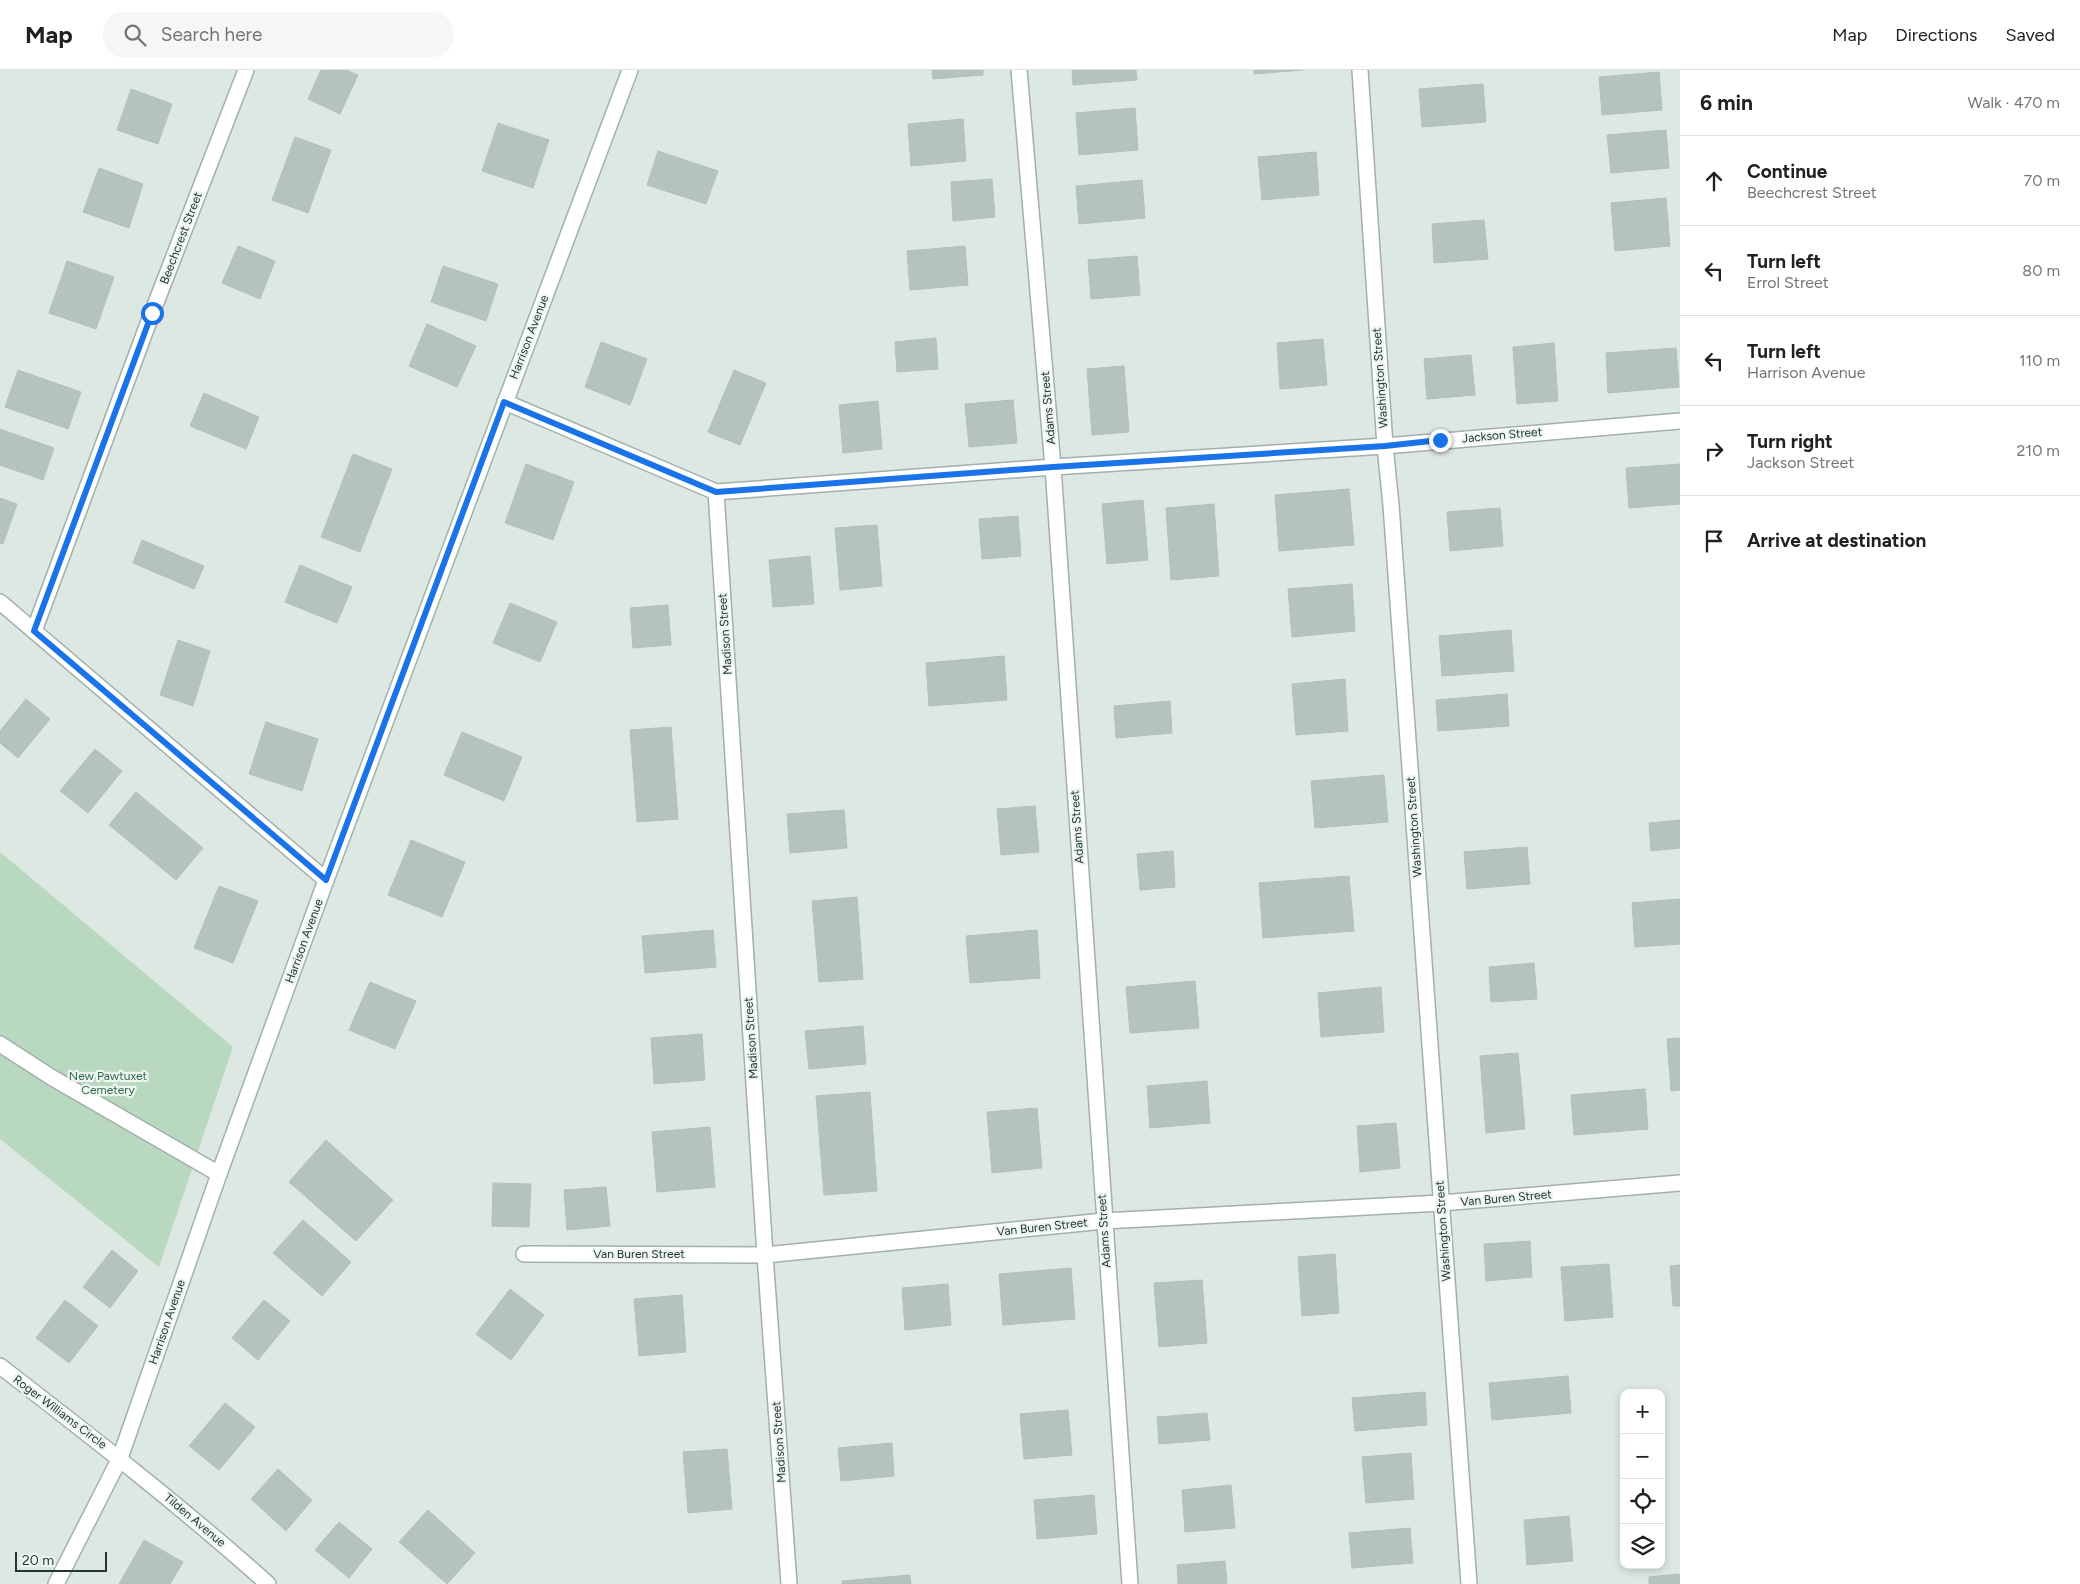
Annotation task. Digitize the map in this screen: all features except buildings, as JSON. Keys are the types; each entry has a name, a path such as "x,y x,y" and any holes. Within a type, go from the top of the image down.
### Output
{"street":[{"name":"Beechcrest Street","path":"34,631 152,313 246,70"},
{"name":"Harrison Avenue","path":"56,1584 120,1458 219,1174 326,880 630,70"},
{"name":"Adams Street","path":"1019,70 1053,467 1130,1584"},
{"name":"Washington Street","path":"1360,70 1385,446 1469,1584"},
{"name":"Jackson Street","path":"504,402 716,492 1053,467 1385,446 1680,421"},
{"name":"Madison Street","path":"716,492 765,1255 789,1584"},
{"path":"0,602 326,880"},
{"path":"0,1044 51,1077 219,1174"},
{"name":"Van Buren Street","path":"524,1254 765,1255 1104,1220 1441,1203 1680,1183"},
{"name":"Roger Williams Circle","path":"0,1366 120,1458"},
{"name":"Tilden Avenue","path":"120,1458 222,1542 268,1584"}],"green space":[{"name":"New Pawtuxet Cemetery","path":"0,852 233,1047 159,1267 0,1139"}],"route":[{"path":"152,313 34,631 326,880 504,402 716,492 1053,467 1385,446 1440,440"}]}
